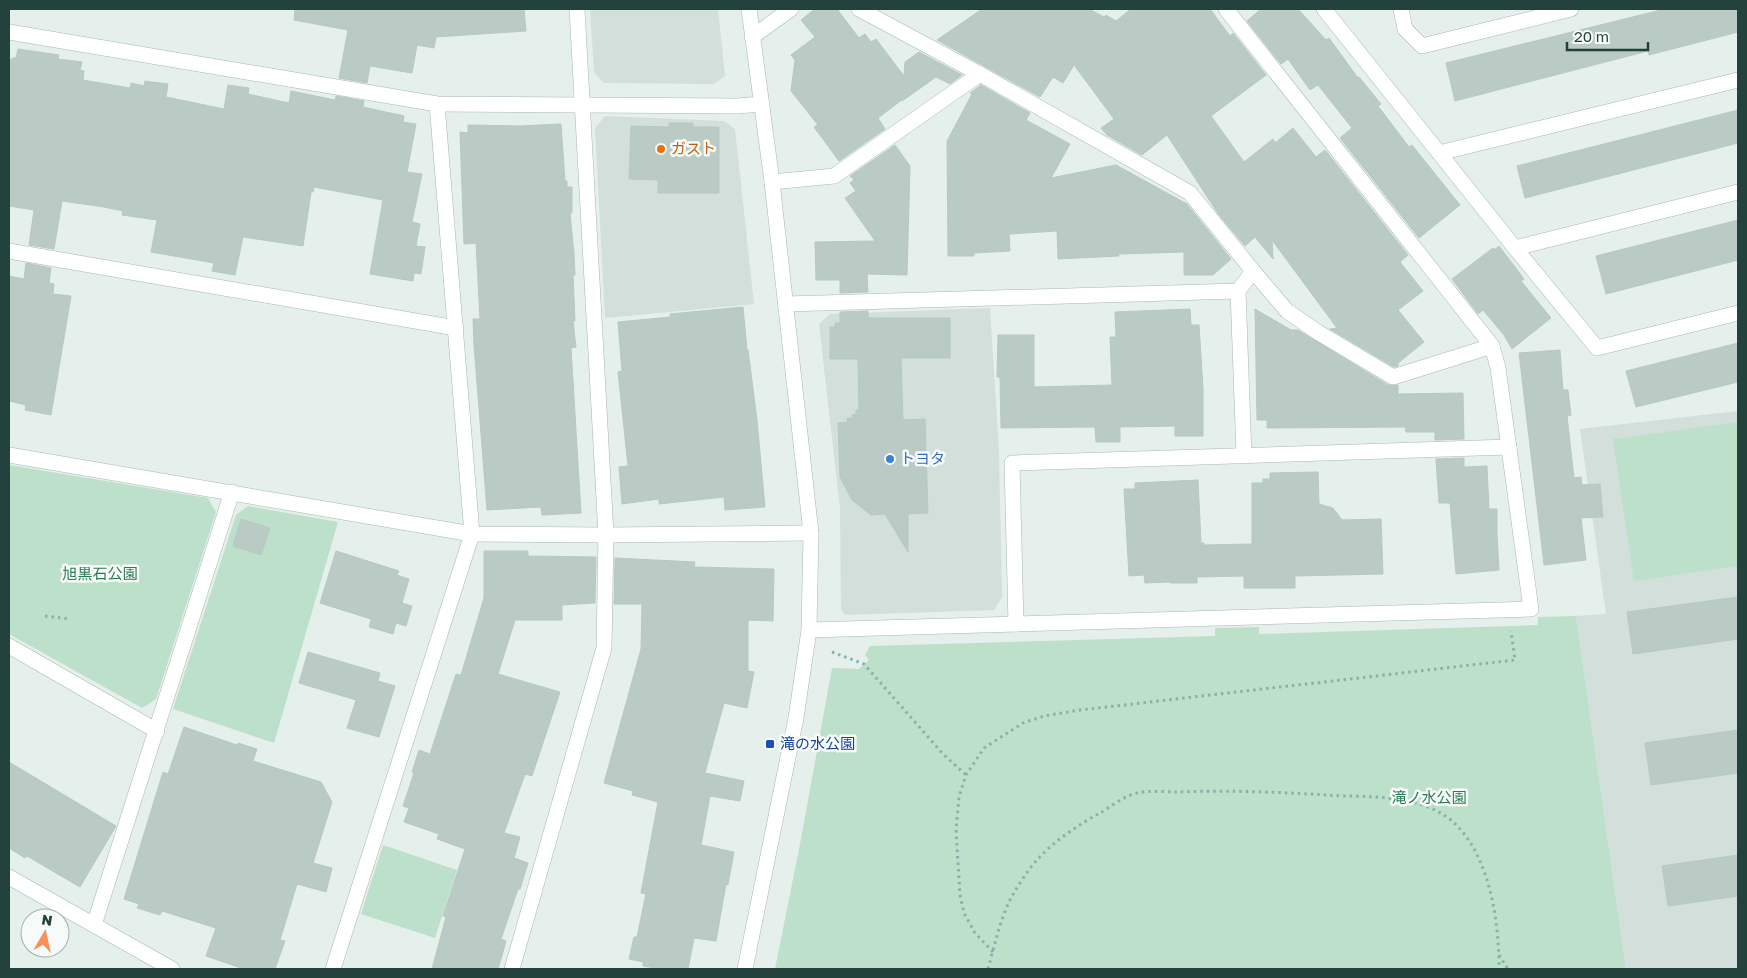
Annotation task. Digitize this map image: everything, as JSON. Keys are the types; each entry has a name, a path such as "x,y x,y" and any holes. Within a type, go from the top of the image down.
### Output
{"street":[{"path":"512,969 604,648 606,535 577,9"},
{"path":"745,969 796,718 809,630 811,533 772,182 749,9"},
{"path":"752,37 791,9"},
{"path":"860,9 980,74 1190,193 1287,310 1319,333 1393,377 1492,346"},
{"path":"809,630 1531,609 1498,368 1492,346 1226,9"},
{"path":"1324,9 1597,348 1738,313"},
{"path":"1401,9 1405,29 1422,46 1571,9"},
{"path":"9,32 438,104 736,106 762,104"},
{"path":"772,182 834,176 980,74"},
{"path":"1439,153 1738,80"},
{"path":"333,969 472,534 438,104"},
{"path":"1515,248 1738,192"},
{"path":"9,251 456,328"},
{"path":"1244,455 1238,291 1253,271"},
{"path":"786,304 1238,291"},
{"path":"1016,624 1012,462 1509,447"},
{"path":"9,455 472,534 811,533"},
{"path":"94,925 232,492"},
{"path":"9,646 157,731"},
{"path":"9,877 172,969"}],"path":[{"path":"44,616 70,619"},
{"path":"992,952 975,933 964,913 960,895 956,830 959,797 966,775 984,748 1023,723 1044,716 1080,710 1515,660 1510,626"},
{"path":"829,652 864,664 943,754 966,775"},
{"path":"988,969 999,927 1009,902 1036,860 1090,818 1136,793 1205,791 1299,793 1397,799 1416,803 1439,812 1460,828 1478,853 1492,902 1499,954 1499,969"},
{"path":"1499,954 1508,969"}],"shaded area":[{"path":"590,9 718,9 725,76 714,84 604,83 594,72"},
{"path":"605,116 724,121 735,129 754,304 605,318 595,128"},
{"path":"990,308 999,452 1002,597 994,610 845,615 841,609 840,508 819,324 830,314"},
{"path":"1738,411 1738,969 1626,969 1576,616 1606,614 1580,429"}],"green space":[{"path":"1738,422 1738,566 1634,581 1613,439"},
{"name":"旭黒石公園","path":"9,465 208,498 216,512 156,699 142,708 9,634"},
{"path":"248,506 338,522 274,743 173,709 236,515"},
{"name":"滝ノ水公園","path":"1576,616 1626,969 775,969 832,668 859,669 869,660 865,655 870,646 1215,636 1215,628 1259,627 1259,634 1538,625 1538,617"},
{"path":"383,845 457,870 435,938 361,914"}],"building":[{"path":"295,9 524,9 526,31 436,37 434,48 417,45 412,73 370,66 367,83 339,78 348,30 294,20"},
{"path":"815,9 837,9 859,38 865,34 871,42 876,39 904,76 905,62 919,52 962,75 950,84 936,77 902,101 903,99 878,118 885,129 839,161 814,127 818,125 791,91 795,60 791,55 815,37 801,20"},
{"path":"982,9 1089,9 1116,21 1131,9 1210,9 1230,36 1233,33 1266,75 1211,116 1244,162 1273,139 1275,143 1293,128 1316,157 1325,150 1408,255 1400,262 1423,291 1398,310 1424,342 1398,363 1398,366 1394,367 1330,329 1337,328 1272,240 1273,259 1255,237 1245,246 1219,215 1167,135 1142,155 1107,135 1101,128 1114,119 1074,65 1063,83 1053,77 1040,97 937,40"},
{"path":"1261,9 1298,9 1326,40 1329,38 1358,78 1381,104 1378,106 1409,147 1412,145 1460,205 1419,238 1340,138 1352,128 1318,85 1310,90 1288,59 1281,64 1247,21"},
{"path":"1665,9 1738,9 1738,32 1649,55 1648,51 1455,101 1446,63"},
{"path":"18,49 59,55 58,59 82,62 80,70 84,71 83,80 130,88 131,83 144,86 145,81 168,84 166,97 224,109 228,85 249,88 248,94 289,103 291,91 335,100 336,96 364,101 363,107 404,116 403,122 416,124 407,172 422,174 412,222 420,224 416,246 425,247 421,274 414,273 413,281 370,274 383,200 314,187 313,192 311,192 303,246 243,237 235,275 212,271 214,263 151,252 157,220 122,215 123,211 104,207 62,201 54,249 29,245 34,210 9,206 9,59 16,58"},
{"path":"981,85 1030,113 1026,120 1070,144 1051,178 1116,165 1187,204 1231,259 1213,275 1184,275 1184,252 1118,254 1119,256 1058,259 1057,231 1009,234 1010,251 974,253 974,256 948,256 947,141 972,94 970,93"},
{"path":"1738,110 1738,143 1525,198 1517,166"},
{"path":"669,123 693,123 693,127 719,127 719,193 658,193 658,180 629,179 631,126 669,127"},
{"path":"561,124 565,181 567,181 567,187 572,187 572,213 570,213 575,275 573,275 575,321 573,321 576,347 571,348 581,513 542,515 541,507 487,510 474,345 473,319 480,319 476,243 464,244 460,132 468,133 468,125 520,126"},
{"path":"895,145 910,166 907,275 867,274 868,292 840,293 840,280 816,280 815,242 875,241 845,198 856,191 850,183 854,180 850,176"},
{"path":"1738,220 1738,260 1606,294 1596,256"},
{"path":"1499,246 1524,279 1521,281 1551,318 1512,349 1504,335 1483,310 1478,314 1452,279 1493,248 1494,250"},
{"path":"26,263 51,268 49,283 54,284 53,294 71,296 51,415 25,410 26,405 9,401 9,276 24,279"},
{"path":"743,307 757,420 765,507 725,510 724,497 659,504 659,499 622,504 619,467 628,466 618,372 622,371 618,322 671,317 670,314"},
{"path":"1190,309 1191,325 1199,325 1203,389 1203,436 1175,436 1175,426 1120,427 1120,442 1096,442 1095,427 1001,428 1000,377 997,377 998,335 1034,335 1034,387 1112,385 1110,337 1116,337 1115,312"},
{"path":"1255,309 1291,330 1298,330 1388,385 1398,385 1398,394 1463,393 1464,439 1435,440 1435,432 1406,432 1405,427 1267,428 1267,420 1257,420"},
{"path":"868,311 868,318 950,318 950,358 901,358 903,420 925,419 928,513 908,514 908,552 885,514 871,515 852,500 840,477 838,423 848,422 847,418 852,418 852,415 856,414 856,410 859,410 858,359 830,359 830,327 835,327 835,323 840,323 840,312"},
{"path":"1738,343 1738,382 1636,407 1626,371"},
{"path":"1560,350 1563,390 1568,390 1571,415 1567,416 1574,478 1581,477 1582,485 1600,484 1603,517 1581,518 1586,560 1544,565 1519,353"},
{"path":"1464,458 1464,467 1487,466 1489,509 1497,509 1499,570 1456,574 1450,503 1439,503 1436,459"},
{"path":"1318,472 1319,504 1333,508 1342,520 1381,519 1383,574 1295,576 1295,588 1244,588 1244,576 1197,577 1197,583 1145,583 1144,575 1129,576 1124,489 1135,489 1135,483 1198,480 1201,543 1204,543 1204,545 1252,544 1252,483 1263,483 1263,479 1270,479 1270,473"},
{"path":"241,519 270,528 261,555 233,546"},
{"path":"336,551 399,571 397,575 409,579 402,603 412,606 406,626 396,623 393,634 369,627 371,619 320,603"},
{"path":"484,551 528,551 528,556 596,557 595,603 562,605 562,620 515,620 498,674 560,692 532,776 525,774 504,833 520,837 514,858 528,863 501,939 506,941 498,969 432,969 446,917 443,916 465,849 437,839 439,834 404,822 409,808 403,806 414,773 412,772 419,750 430,754 456,674 461,675 484,598"},
{"path":"615,558 695,562 694,567 774,569 773,621 748,620 748,671 754,672 747,708 724,703 705,773 744,781 740,801 710,796 701,845 734,852 716,941 694,938 688,969 661,969 643,966 643,962 629,959 634,937 637,937 646,894 641,893 658,802 632,795 633,791 604,783 641,649 642,604 614,604"},
{"path":"1738,597 1738,639 1633,654 1627,612"},
{"path":"308,652 380,673 378,681 395,686 379,737 347,728 356,700 299,683"},
{"path":"184,727 237,745 238,743 257,749 253,761 321,782 332,802 313,863 332,868 326,892 297,884 280,940 285,941 275,969 244,969 206,956 216,928 162,911 160,915 137,908 139,904 124,899 163,772 168,774"},
{"path":"1738,730 1738,773 1651,785 1645,743"},
{"path":"9,762 116,826 80,887 27,856 25,858 9,848"},
{"path":"1738,855 1738,896 1668,906 1662,866"}],"place":[{"name":"ガスト","path":"661,149"},
{"name":"トヨタ","path":"890,459"},
{"name":"滝の水公園","path":"770,744"}]}
